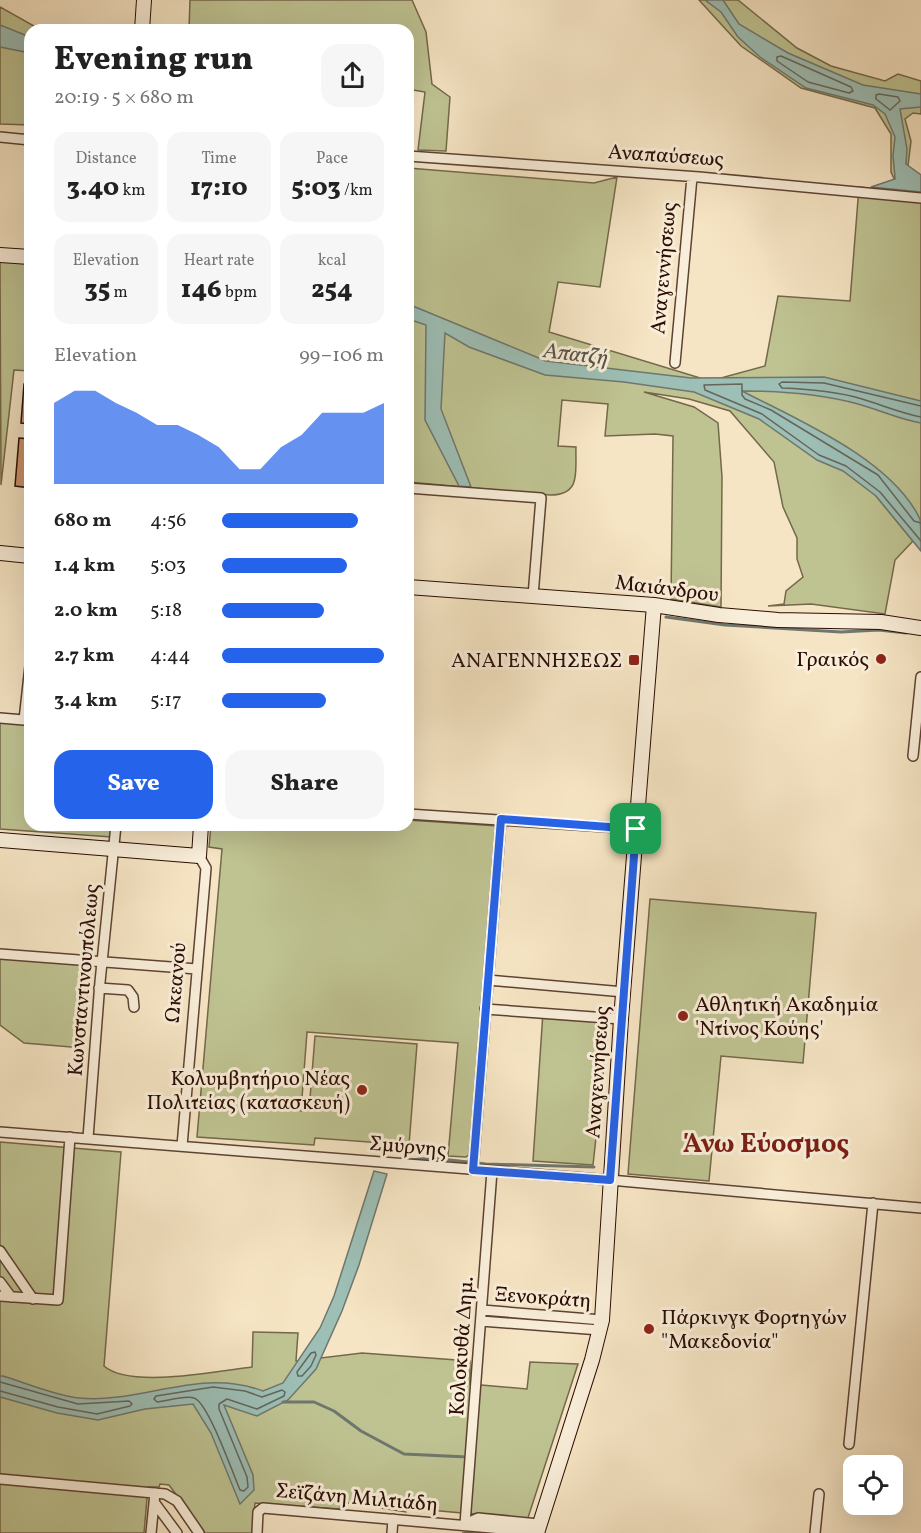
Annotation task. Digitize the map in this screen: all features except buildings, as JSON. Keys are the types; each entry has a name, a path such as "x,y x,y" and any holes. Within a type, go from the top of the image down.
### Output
{"street":[{"path":"142,24 144,0"},
{"path":"0,137 24,139"},
{"name":"Αναπαύσεως","path":"414,156 692,177 921,198"},
{"name":"Αναγεννήσεως","path":"675,363 692,177"},
{"path":"0,255 24,257"},
{"path":"414,488 541,498 533,596"},
{"path":"0,554 24,556"},
{"name":"Μαιάνδρου","path":"414,587 654,605 719,615 778,620 881,622 921,628"},
{"name":"Αναγεννήσεως","path":"538,1530 601,1325 621,1019 654,605"},
{"path":"913,756 921,678"},
{"path":"0,718 24,720"},
{"path":"414,814 636,829"},
{"path":"473,1170 501,819"},
{"name":"Κωνσταντινουπόλεως","path":"88,1138 99,988 116,831"},
{"name":"Ωκεανού","path":"182,1146 206,868 199,856 201,831"},
{"path":"0,840 199,856"},
{"path":"0,954 197,969"},
{"path":"488,980 624,992"},
{"path":"99,988 128,990 133,997 134,1007"},
{"path":"485,1009 621,1019"},
{"name":"Σμύρνης","path":"0,1132 610,1180 921,1208"},
{"path":"0,1296 58,1300 70,1137"},
{"name":"Κολοκυθά Δημ.","path":"465,1524 492,1171"},
{"path":"849,1444 873,1203"},
{"path":"0,1251 33,1299"},
{"path":"0,1282 11,1297"},
{"name":"Ξενοκράτη","path":"482,1310 601,1325"},
{"name":"Ξενοκράτη","path":"481,1321 601,1325"},
{"path":"0,1479 154,1498 165,1494 174,1498 199,1533"},
{"path":"815,1533 819,1494"},
{"path":"151,1533 154,1498"},
{"path":"154,1498 177,1533"},
{"name":"Σεϊζάνη Μιλτιάδη","path":"257,1533 259,1509 263,1508 465,1524 478,1518 538,1530"},
{"path":"392,1533 393,1519"}],"green space":[{"path":"190,0 412,0 426,32 432,84 450,97 446,151 418,150 425,92 414,90 414,24 189,24"},
{"path":"699,0 738,0 797,48 831,66 885,81 898,74 921,81 921,114 913,113 905,119 911,141 908,166 912,176 897,185 891,172 891,134 875,108 801,88 741,46"},
{"path":"0,7 30,24 24,24 24,125 0,124"},
{"path":"414,168 594,183 617,177 600,287 558,282 549,332 710,381 765,366 778,296 850,301 859,187 921,193 921,523 876,496 913,541 895,560 885,614 811,604 768,606 784,604 786,591 803,577 797,559 797,538 783,507 774,462 730,411 689,399 644,392 694,407 718,423 722,477 721,607 671,599 673,436 655,434 605,436 608,404 562,400 558,446 576,447 576,473 572,486 567,491 550,495 414,483"},
{"path":"0,260 24,262 24,371 14,370 1,485"},
{"path":"0,721 24,723 24,831 0,829"},
{"path":"414,820 498,826 471,1153 466,1157 448,1156 458,1043 307,1032 301,1111 309,1111 315,1036 417,1044 409,1145 315,1138 314,1145 197,1137 222,849 209,847 210,831 414,831"},
{"path":"28,831 111,831 111,837"},
{"name":"Αθλητική Ακαδημία 'Ντίνος Κούης'","path":"650,899 816,913 803,1063 721,1056 709,1181 628,1174"},
{"path":"0,954 90,961 83,1048 24,1043 0,1025"},
{"path":"543,1012 609,1018 593,1165 533,1161"},
{"path":"0,1142 121,1152 104,1366 116,1373 133,1376 175,1377 252,1367 253,1332 298,1333 296,1361 362,1353 470,1361 470,1384 527,1389 530,1362 578,1364 523,1533 462,1533 472,1532 473,1514 407,1508 406,1512 342,1502 339,1509 255,1503 252,1533 205,1533 169,1485 160,1484 159,1487 148,1487 144,1533 0,1533"}],"water":[{"path":"705,0 723,0 739,24 788,53 863,85 921,94 921,107 900,109 907,149 906,164 921,175 921,192 871,187 895,179 893,156 895,137 885,114 873,105 806,88 760,57 738,37 721,12"},
{"path":"0,25 24,35 24,52 0,47"},
{"path":"414,306 546,361 691,378 824,377 921,401 921,423 858,404 815,395 742,391 841,443 888,478 906,497 920,519 921,551 876,496 843,471 817,460 759,419 694,392 624,382 545,375 469,347 445,333 441,409 471,487 459,486 425,420 426,325 414,321"},
{"path":"374,1171 387,1174 359,1265 342,1311 316,1369 288,1400 257,1416 224,1405 253,1475 254,1490 240,1504 211,1433 193,1404 145,1409 98,1420 57,1413 0,1397 0,1376 79,1398 125,1396 193,1384 216,1383 239,1385 263,1391 283,1383 320,1328 334,1296"}],"waterway":[{"path":"666,617 725,625 841,632 879,630 906,633"},
{"path":"410,1160 432,1158 486,1164 594,1167"},
{"path":"283,1402 314,1402 334,1411 361,1431 404,1454 467,1457"}],"place":[{"name":"Γραικός","path":"881,659"},
{"name":"ΑΝΑΓΕΝΝΗΣΕΩΣ","path":"634,660"},
{"name":"Αθλητική Ακαδημία 'Ντίνος Κούης'","path":"683,1016"},
{"name":"Κολυμβητήριο Νέας Πολιτείας (κατασκευή)","path":"362,1090"},
{"name":"Πάρκινγκ Φορτηγών \"Μακεδονία\"","path":"649,1329"}],"district":[{"name":"Άνω Εύοσμος","path":"766,1143"}],"route":[{"path":"501,819 636,829 610,1180 473,1170 501,819"}],"water label":[{"name":"Απατζή","path":"576,353"}]}
